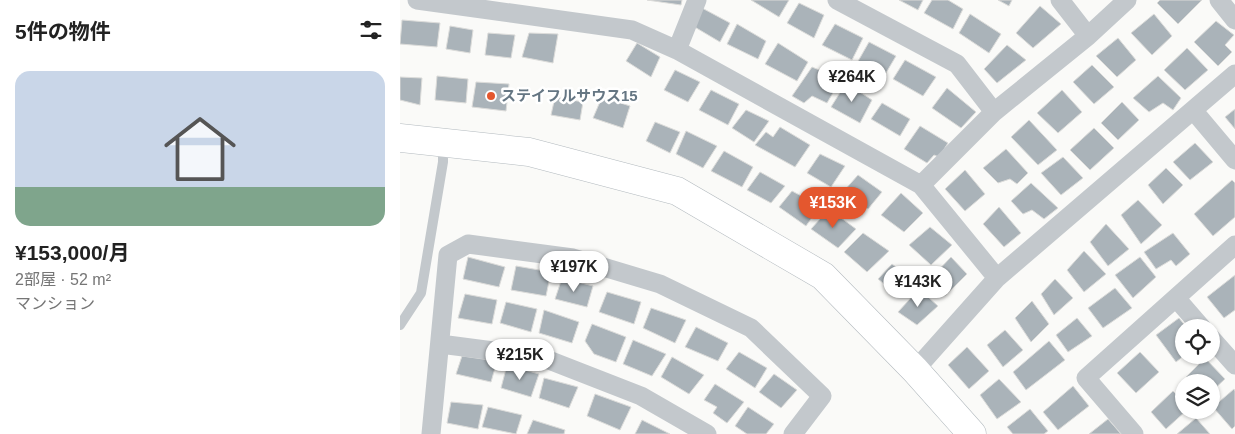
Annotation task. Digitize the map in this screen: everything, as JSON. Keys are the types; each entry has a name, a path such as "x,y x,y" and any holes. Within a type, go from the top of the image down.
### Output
{"street":[{"path":"417,0 632,30 677,50 921,185 997,278"},
{"path":"677,50 697,0"},
{"path":"837,0 957,64 994,112"},
{"path":"1060,0 1088,36"},
{"path":"921,185 994,112 1088,36 1127,0"},
{"path":"1219,0 1235,20"},
{"path":"915,370 997,278 1235,74"},
{"path":"1193,110 1235,160"},
{"path":"400,138 529,152 677,191 823,276 915,370 972,434"},
{"path":"431,434 448,255 468,244 572,258 660,284 751,328 822,396 793,434"},
{"path":"1134,434 1086,378 1235,245"},
{"path":"1176,298 1194,319"},
{"path":"440,344 541,357 641,396 707,434"},
{"path":"1220,348 1235,365"}],"lane":[{"path":"400,325 404,312 421,293 443,162 443,143"}],"building":[{"path":"647,0 682,0 681,5"},
{"path":"751,0 789,0 779,17"},
{"path":"899,0 923,0 918,10"},
{"path":"932,0 948,0 963,9 953,29 924,13"},
{"path":"998,0 1012,0 1009,6"},
{"path":"1160,0 1202,0 1178,24 1157,3"},
{"path":"799,3 824,15 814,38 787,23"},
{"path":"1040,6 1061,24 1033,48 1016,33"},
{"path":"702,8 730,23 720,42 693,26"},
{"path":"970,14 1001,34 989,53 959,33"},
{"path":"1154,14 1172,36 1152,55 1131,33"},
{"path":"402,20 440,23 437,47 400,44"},
{"path":"1216,21 1234,35 1225,45 1232,52 1218,66 1194,42"},
{"path":"737,24 766,41 758,59 727,44"},
{"path":"835,24 863,38 852,60 822,45"},
{"path":"450,26 473,30 470,53 446,49"},
{"path":"488,33 515,35 511,58 485,55"},
{"path":"529,33 558,34 553,63 522,57"},
{"path":"1118,38 1136,60 1117,77 1096,56"},
{"path":"869,42 896,56 883,78 857,63"},
{"path":"637,43 660,57 651,77 626,61"},
{"path":"778,43 808,62 797,81 765,64"},
{"path":"1007,45 1026,60 997,83 984,69"},
{"path":"1187,48 1208,70 1185,90 1164,70"},
{"path":"905,60 936,77 923,96 893,79"},
{"path":"1092,65 1114,87 1094,104 1073,82"},
{"path":"812,67 841,79 827,103 812,96 804,103 792,96"},
{"path":"675,70 700,82 688,102 664,90"},
{"path":"437,76 468,79 466,103 435,100"},
{"path":"1158,76 1181,98 1173,110 1163,103 1149,112 1133,98"},
{"path":"400,77 422,78 420,105 400,100"},
{"name":"ステイフルサウス15","path":"476,82 509,84 506,111 472,107"},
{"path":"846,83 872,100 860,123 831,107"},
{"path":"947,88 976,112 961,128 932,108"},
{"path":"711,90 739,104 728,125 699,110"},
{"path":"1062,90 1082,112 1058,133 1037,113"},
{"path":"555,97 583,102 580,120 551,115"},
{"path":"602,97 630,106 623,128 593,118"},
{"path":"1122,102 1139,120 1118,140 1101,123"},
{"path":"882,103 910,119 900,136 871,119"},
{"path":"1235,109 1235,129 1225,117"},
{"path":"746,110 769,121 754,142 732,128"},
{"path":"1029,120 1057,150 1038,165 1011,137"},
{"path":"655,122 680,132 670,153 646,141"},
{"path":"920,126 948,143 939,157 934,155 927,163 904,149"},
{"path":"780,127 810,145 795,167 755,145 766,132 773,137"},
{"path":"1094,128 1114,148 1090,170 1070,150"},
{"path":"686,131 717,146 703,168 676,154"},
{"path":"1195,143 1213,162 1190,180 1173,162"},
{"path":"1006,149 1028,173 1017,184 1010,179 998,183 983,168"},
{"path":"724,151 753,167 742,187 711,171"},
{"path":"820,154 845,166 831,187 807,173"},
{"path":"1063,157 1083,178 1061,195 1041,173"},
{"path":"1166,168 1183,185 1163,204 1148,185"},
{"path":"965,170 985,194 965,211 945,189"},
{"path":"760,172 785,186 771,203 747,190"},
{"path":"858,175 882,192 868,209 843,192"},
{"path":"1232,180 1235,183 1235,217 1213,236 1194,214"},
{"path":"1031,183 1058,208 1044,219 1032,210 1023,214 1011,201"},
{"path":"792,191 820,206 806,226 779,207"},
{"path":"901,193 923,213 904,232 881,215"},
{"path":"1138,200 1162,225 1141,244 1121,215"},
{"path":"999,207 1021,233 1004,247 983,224"},
{"path":"829,209 856,229 838,248 811,229"},
{"path":"1106,224 1129,249 1108,266 1090,242"},
{"path":"930,227 952,245 931,265 909,245"},
{"path":"863,233 889,251 867,272 844,252"},
{"path":"1173,233 1190,254 1176,266 1171,260 1156,269 1144,252"},
{"path":"1084,251 1106,274 1084,292 1067,270"},
{"path":"468,257 505,267 499,287 463,279"},
{"path":"951,257 967,274 945,296 930,279"},
{"path":"1140,257 1156,277 1133,298 1115,275"},
{"path":"892,264 913,280 899,296 878,279"},
{"path":"516,266 551,272 546,296 511,290"},
{"path":"1235,275 1235,310 1224,318 1207,297"},
{"path":"562,278 593,286 587,307 555,299"},
{"path":"1055,279 1073,298 1054,315 1041,294"},
{"path":"1115,288 1132,308 1103,328 1088,308"},
{"path":"919,289 938,306 917,325 898,312"},
{"path":"607,292 641,302 634,324 599,312"},
{"path":"465,294 497,300 492,324 458,318"},
{"path":"1032,301 1049,324 1031,342 1015,318"},
{"path":"506,302 537,309 531,332 500,323"},
{"path":"651,308 686,320 675,343 643,328"},
{"path":"544,310 579,322 572,343 539,333"},
{"path":"1077,318 1092,336 1068,352 1056,335"},
{"path":"1175,321 1175,361 1156,335"},
{"path":"592,324 626,337 616,362 594,354 585,341"},
{"path":"696,327 728,343 718,361 685,347"},
{"path":"1005,330 1023,350 1003,367 987,345"},
{"path":"633,340 666,354 652,376 623,364"},
{"path":"1049,341 1065,360 1026,390 1013,372"},
{"path":"967,347 989,371 969,389 948,365"},
{"path":"739,352 767,368 755,388 726,369"},
{"path":"1140,352 1159,372 1136,393 1117,373"},
{"path":"462,356 497,361 491,382 456,374"},
{"path":"672,357 704,375 689,394 661,377"},
{"path":"1199,364 1211,364 1225,379 1220,384 1220,374 1189,374"},
{"path":"507,365 539,374 531,397 501,388"},
{"path":"774,374 797,390 781,408 759,392"},
{"path":"544,378 578,387 569,408 539,398"},
{"path":"999,379 1021,402 997,419 980,395"},
{"path":"715,384 744,402 727,423 713,413 717,407 704,400"},
{"path":"1073,386 1089,406 1058,430 1043,412"},
{"path":"1234,389 1235,426 1232,429 1220,415 1220,401"},
{"path":"1173,391 1175,393 1175,419 1177,419 1166,429 1151,412"},
{"path":"595,394 631,407 620,430 587,416"},
{"path":"451,402 483,405 478,429 447,423"},
{"path":"488,407 522,415 516,434 482,427"},
{"path":"748,407 774,424 766,434 747,434 735,426"},
{"path":"1030,409 1048,431 1044,434 1013,434 1007,427"},
{"path":"1108,419 1121,434 1089,434"},
{"path":"1197,419 1210,434 1177,434"},
{"path":"533,420 565,430 564,434 527,434"},
{"path":"642,420 670,434 635,434"}],"place":[{"name":"ステイフルサウス15","path":"491,96"}]}
